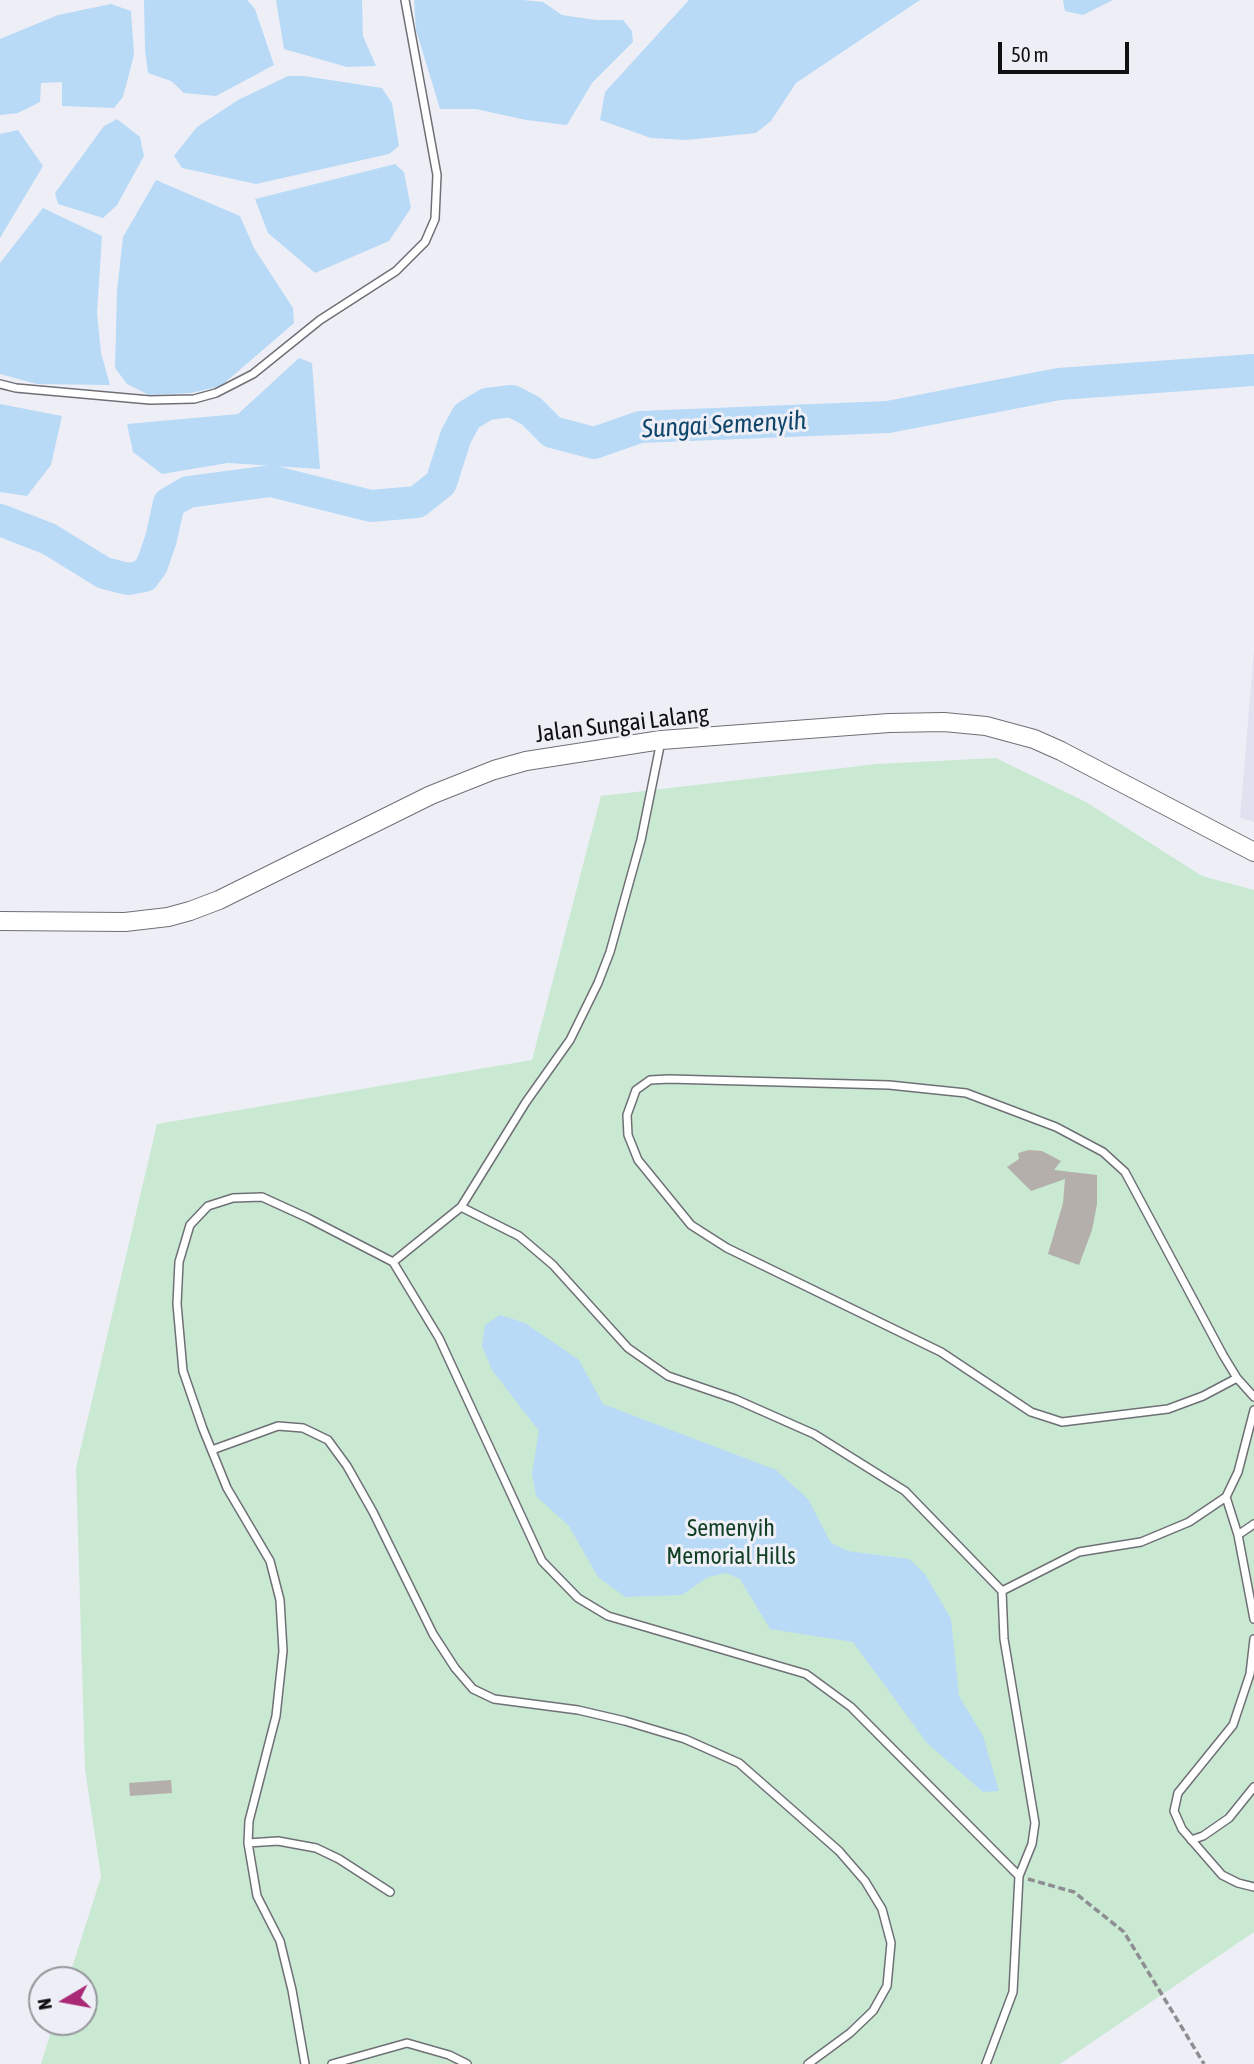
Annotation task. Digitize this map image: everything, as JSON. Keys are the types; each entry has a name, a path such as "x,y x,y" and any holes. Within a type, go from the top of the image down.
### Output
{"street":[{"name":"Jalan Sungai Lalang","path":"0,921 125,922 168,917 190,911 219,900 431,795 494,770 552,756 662,740 889,723 944,722 986,726 1034,740 1061,751 1254,852"}],"lane":[{"path":"0,384 16,388 150,400 194,399 216,393 253,374 320,320 396,271 425,242 435,219 437,175 405,0"},
{"path":"393,1262 461,1207 526,1102 570,1040 598,983 610,951 641,840 662,740"},
{"path":"1237,1378 1203,1396 1156,1411 1062,1422 1031,1412 941,1352 727,1248 691,1225 638,1160 628,1135 627,1115 636,1090 650,1080 669,1079 889,1085 966,1093 1056,1127 1103,1152 1125,1172 1237,1378 1254,1397"},
{"path":"305,2064 280,1941 257,1896 248,1843 249,1821 276,1716 283,1651 280,1600 270,1561 227,1488 183,1371 177,1304 179,1262 190,1225 208,1206 233,1198 262,1198 308,1218 393,1262 439,1338 542,1561 578,1598 608,1616 806,1674 851,1707 1019,1876"},
{"path":"461,1207 519,1236 552,1265 628,1348 668,1376 735,1399 814,1434 905,1491 1002,1591 1004,1639 1035,1823 1032,1844 1019,1876 1013,1992 986,2064"},
{"path":"1002,1591 1079,1552 1141,1542 1189,1522 1226,1497 1238,1472 1254,1410"},
{"path":"212,1450 278,1426 303,1428 328,1440 348,1466 373,1512 433,1634 455,1668 473,1689 494,1699 578,1710 625,1721 685,1739 728,1758 747,1770 839,1851 865,1881 882,1909 891,1943 887,1986 873,2011 850,2033 808,2064"},
{"path":"1245,1442 1254,1447"},
{"path":"1226,1497 1238,1535 1254,1619"},
{"path":"1238,1535 1254,1524"},
{"path":"1254,1639 1250,1674 1233,1725 1178,1793 1174,1811 1182,1829 1222,1875 1254,1888"},
{"path":"1191,1840 1203,1836 1228,1818 1254,1787"},
{"path":"248,1843 278,1841 316,1848 339,1859 390,1892"},
{"path":"332,2064 407,2043 449,2055 467,2064"}],"path":[{"path":"1019,1876 1074,1892 1124,1932 1204,2064"}],"shaded area":[{"path":"1254,649 1254,822 1240,818"}],"green space":[{"name":"Semenyih Memorial Hills","path":"996,758 1086,802 1202,876 1254,890 1254,1932 1060,2064 41,2064 50,2036 98,2036 98,1966 72,1966 101,1877 85,1769 76,1468 157,1124 532,1060 601,796 877,764"}],"water":[{"path":"144,0 247,0 255,9 274,65 216,96 184,93 171,81 148,73"},
{"path":"276,0 362,0 363,36 376,66 347,67 284,49"},
{"path":"414,0 543,2 562,15 596,20 623,20 632,31 633,42 592,83 567,125 526,120 476,109 440,109 416,30"},
{"path":"689,0 920,0 796,83 771,121 756,133 687,140 651,138 600,120 605,92"},
{"path":"1063,0 1113,0 1083,15 1065,11"},
{"path":"111,4 131,11 134,55 123,97 114,108 62,106 62,82 41,83 40,102 18,113 0,115 0,39 58,15"},
{"path":"288,76 382,88 392,103 399,146 389,154 256,184 182,168 174,156 197,127 238,100"},
{"path":"117,119 140,137 144,156 117,205 103,218 58,204 55,193 104,126"},
{"path":"18,130 43,166 0,238 0,134"},
{"path":"395,164 404,172 411,208 389,241 315,273 268,233 255,199"},
{"path":"156,180 240,216 254,248 293,308 294,323 221,386 191,393 149,395 127,384 115,368 117,291 123,237"},
{"path":"43,208 102,236 97,313 101,353 110,385 37,384 0,374 0,263"},
{"path":"299,358 312,363 320,469 228,463 162,474 133,452 127,424 238,414"},
{"path":"0,404 62,416 51,465 27,496 0,492"},
{"path":"500,1315 525,1323 579,1360 603,1404 776,1470 808,1499 831,1543 848,1551 909,1559 925,1574 951,1619 959,1696 983,1736 999,1791 983,1792 927,1743 853,1642 770,1629 740,1579 726,1573 708,1577 682,1595 625,1597 598,1577 569,1526 536,1496 532,1473 539,1431 492,1370 482,1346 485,1325"}],"building":[{"path":"1042,1151 1061,1161 1054,1170 1097,1175 1097,1204 1092,1230 1079,1265 1048,1254 1063,1203 1065,1179 1031,1191 1007,1167 1019,1159 1018,1153"},
{"path":"171,1780 172,1793 130,1796 129,1783"}],"waterway":[{"name":"Sungai Semenyih","path":"0,520 49,539 104,573 128,579 144,576 152,565 169,503 188,492 271,481 371,506 417,502 441,483 456,436 467,416 487,404 512,401 531,411 552,432 594,443 640,427 888,417 1059,384 1254,370"}]}
